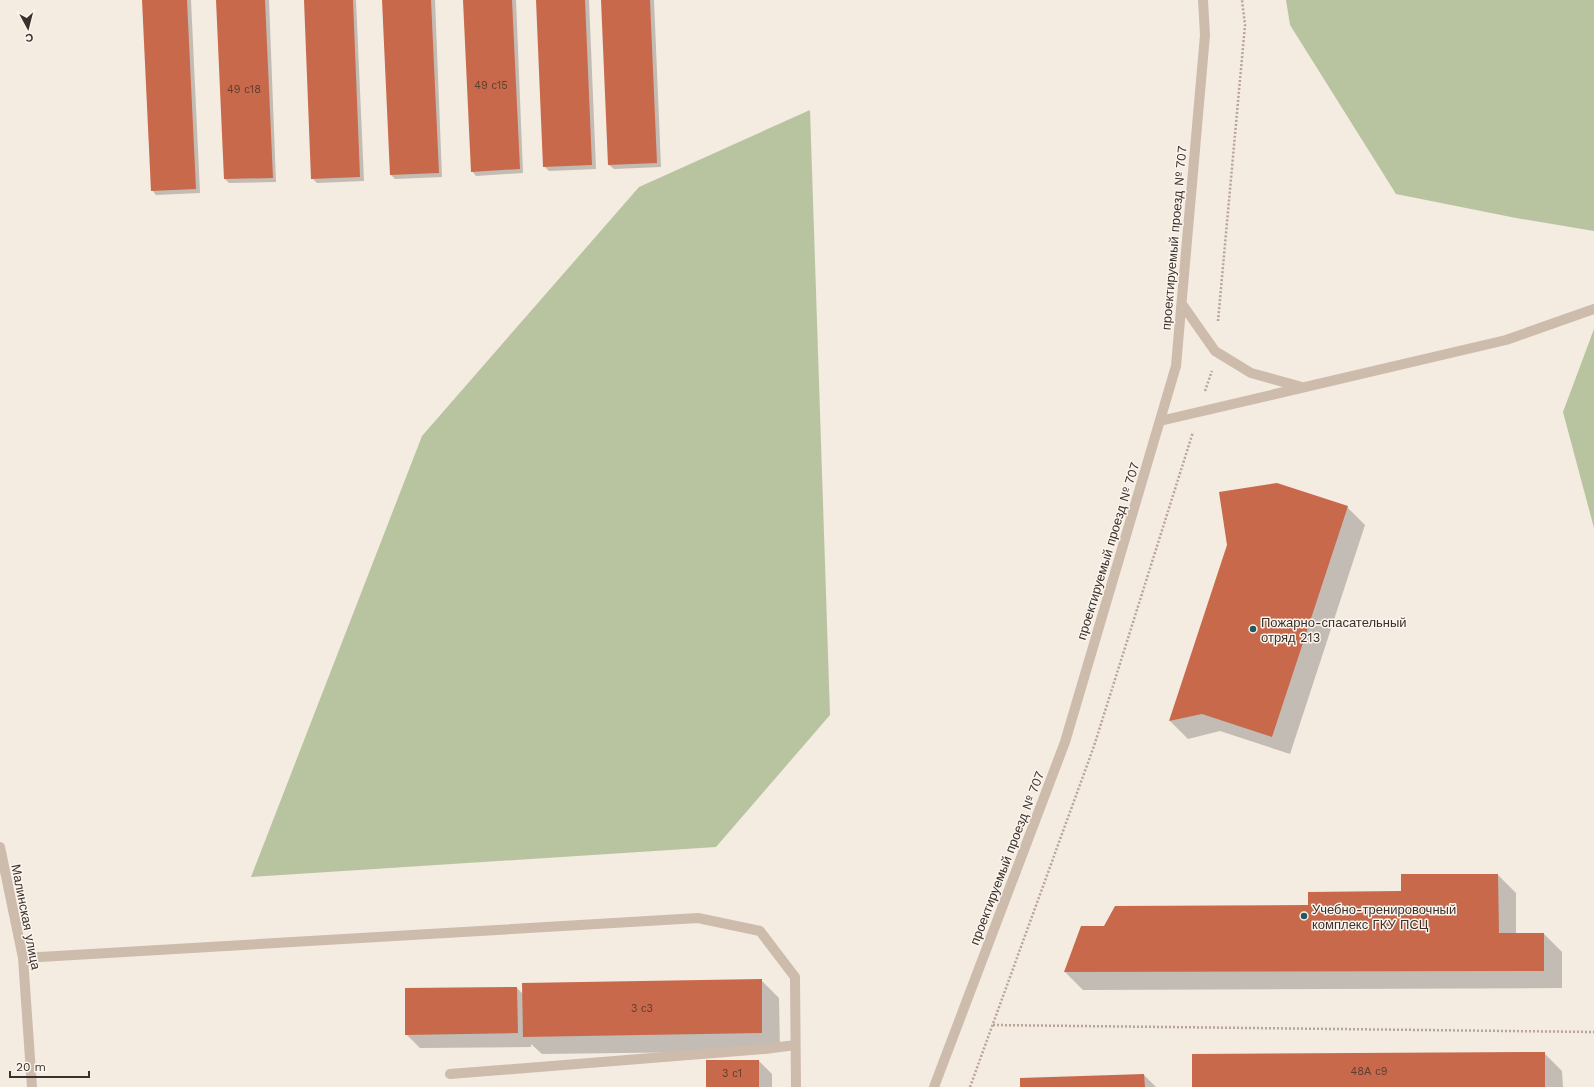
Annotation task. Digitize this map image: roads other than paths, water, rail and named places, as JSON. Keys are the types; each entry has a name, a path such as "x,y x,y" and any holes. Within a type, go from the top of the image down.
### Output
{"street":[{"name":"проектируемый проезд № 707","path":"934,1087 1064,742 1176,366 1205,35 1203,0"},
{"path":"1182,304 1215,351 1251,373 1304,387"},
{"path":"1160,422 1506,340 1594,309"},
{"name":"Малинская улица","path":"0,847 23,958 32,1087"},
{"path":"23,958 698,918 760,931 795,977 796,1087"},
{"path":"450,1074 765,1049 796,1045"}],"place":[{"name":"Пожарно-спасательный отряд 213","path":"1253,629"},
{"name":"Учебно-тренировочный комплекс ГКУ ПСЦ","path":"1304,916"}]}
